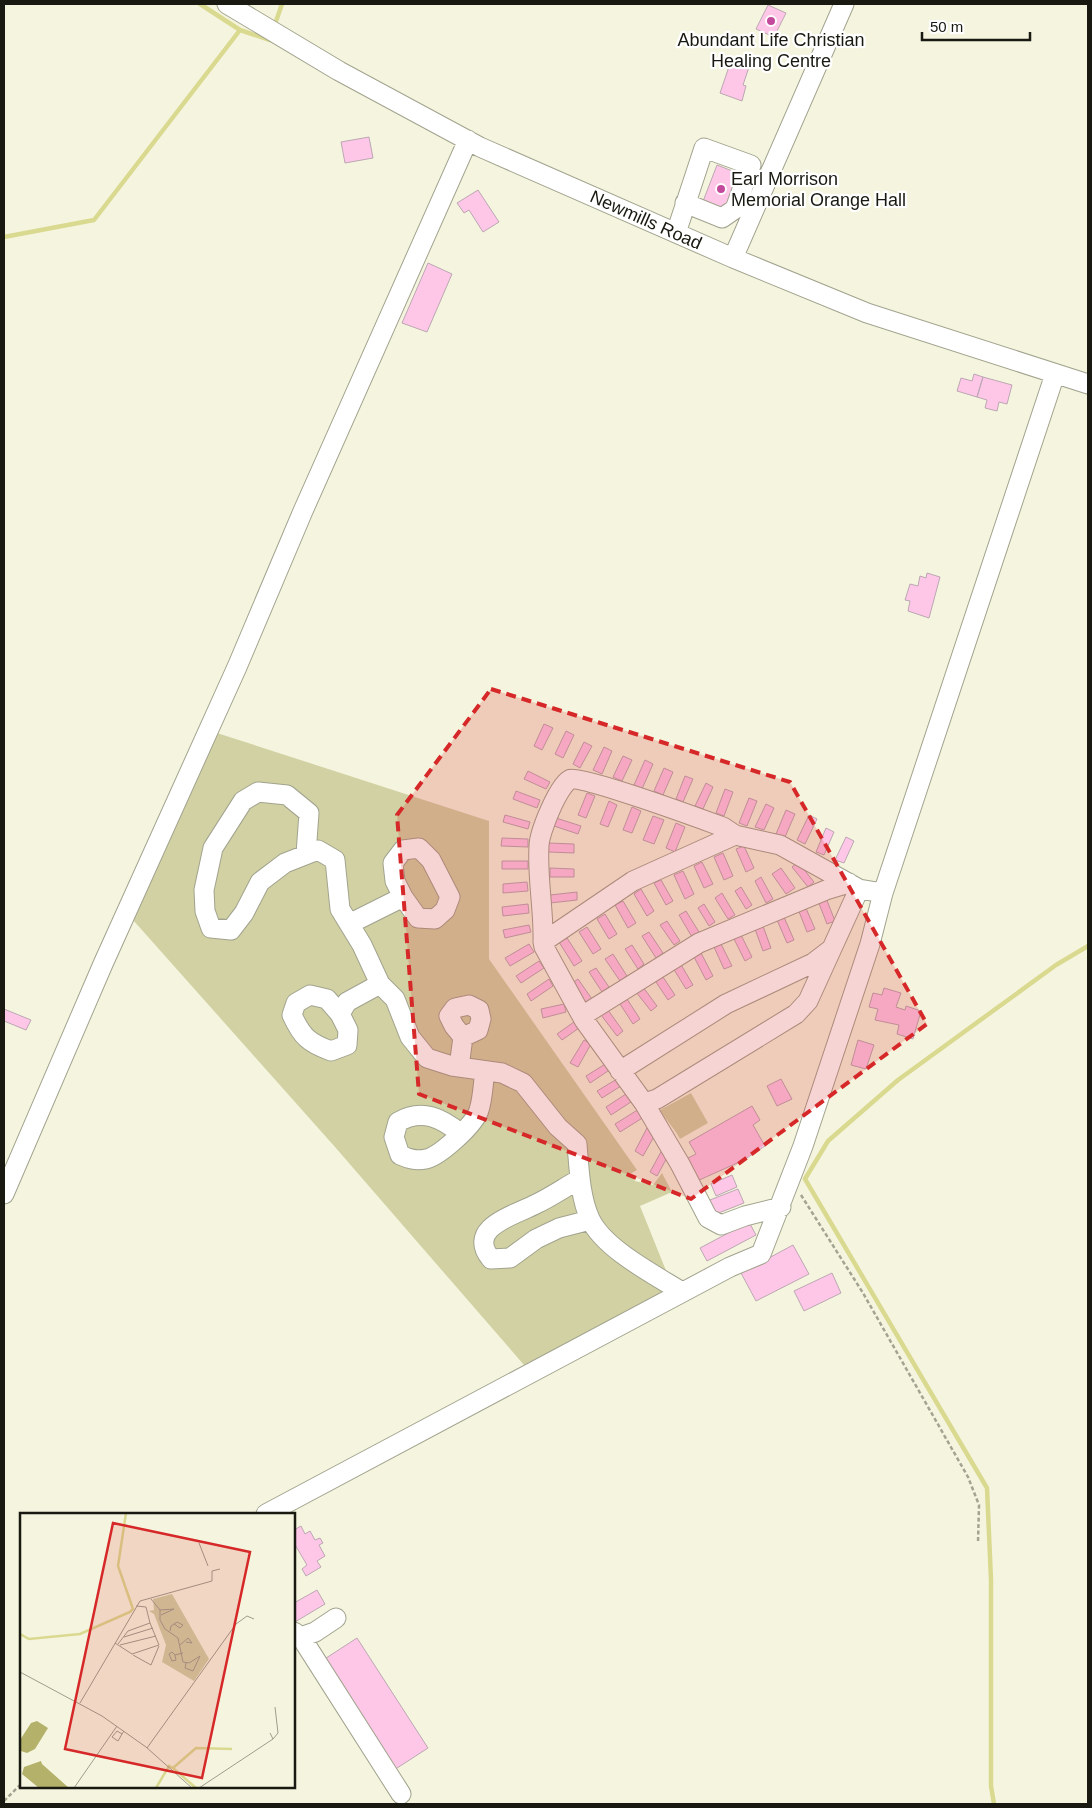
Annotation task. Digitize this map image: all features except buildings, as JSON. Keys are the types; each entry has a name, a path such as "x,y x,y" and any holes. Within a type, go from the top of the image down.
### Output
{"street":[{"name":"Newmills Road","path":"227,4 339,71 468,140 676,233 867,312 1088,384"},
{"path":"733,258 844,4"},
{"path":"4,1194 103,964 237,667 303,511 468,140"},
{"path":"676,233 685,204"},
{"path":"268,1513 682,1292 730,1267 761,1254 791,1181 870,944 883,893 1055,374"},
{"path":"781,1208 745,1216 721,1225 708,1218 680,1164 644,1103 582,1016 547,955 543,942 539,845 543,828 561,790 569,779 577,778 723,827 735,835 780,845 854,886 883,893"},
{"path":"306,854 309,813 286,795 258,792 243,801 212,848 204,890 205,911 211,928 231,930 244,913 260,882 285,863 318,850 335,860 340,909 362,945 380,984 395,999 410,1037 428,1058 459,1067 502,1073 524,1083 558,1127 576,1144 580,1179 590,1220 613,1247 682,1292"},
{"path":"543,942 633,880 735,835"},
{"path":"644,1103 657,1099 796,1014 808,1001 831,950 854,886"},
{"path":"582,1016 699,943 826,890 854,886"},
{"path":"349,924 403,897"},
{"path":"620,1071 726,1004 813,963 831,950"},
{"path":"340,1014 347,1002 380,984"},
{"path":"459,1067 463,1037"},
{"path":"461,1134 479,1111 485,1071"},
{"path":"580,1179 535,1205 495,1223 485,1235 485,1251 491,1258 510,1258 536,1238 559,1228 590,1220"},
{"path":"336,1618 315,1632 297,1634 401,1794"}],"path":[{"path":"791,1181 863,1293 968,1476 979,1505 978,1543"},
{"path":"4,1801 20,1785"}],"highlighted area":[{"path":"491,689 790,782 927,1024 691,1199 419,1094 397,815"}],"green space":[{"path":"217,733 489,821 489,959 637,1170 630,1174 635,1181 653,1185 662,1173 672,1192 640,1206 671,1283 665,1293 524,1365 335,1147 133,920 175,822"},
{"path":"691,1093 708,1123 680,1139 660,1110"}],"waterway":[{"path":"200,4 240,30"},
{"path":"274,27 282,4"},
{"path":"4,237 94,220 240,30 270,40 271,37"},
{"path":"994,1804 991,1786 991,1580 987,1488 805,1179 828,1141 898,1080 1056,965 1088,946"}],"place":[{"name":"Abundant Life Christian Healing Centre","path":"771,21"},
{"name":"Earl Morrison Memorial Orange Hall","path":"721,189"}]}
